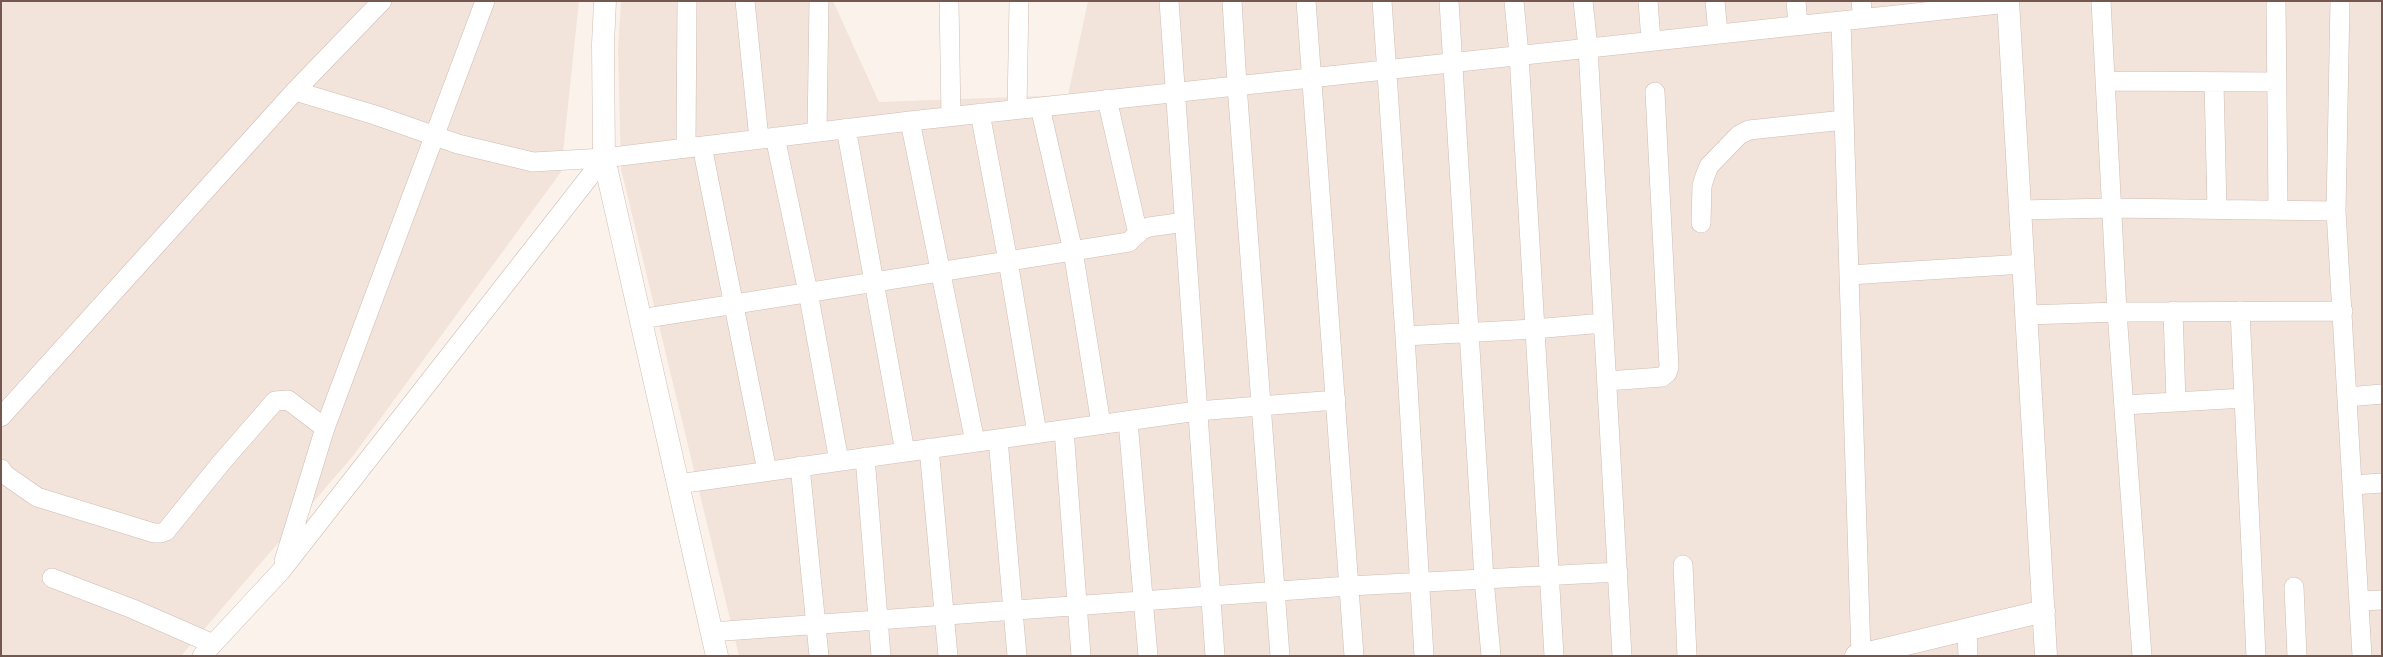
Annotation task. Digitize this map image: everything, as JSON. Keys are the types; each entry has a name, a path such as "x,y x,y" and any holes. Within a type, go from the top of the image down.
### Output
{"street":[{"path":"1,417 295,91 382,1"},
{"path":"281,571 325,428 485,1"},
{"path":"605,1 603,44 604,158 717,656"},
{"path":"687,1 694,147 734,304 767,471"},
{"path":"745,1 767,138 808,292 839,461"},
{"path":"817,132 819,1"},
{"path":"949,1 951,116"},
{"path":"1017,109 1019,1"},
{"path":"1169,1 1215,656"},
{"path":"1232,1 1236,85 1280,656"},
{"path":"1306,1 1313,76 1354,656"},
{"path":"1382,1 1388,69 1405,336 1418,582 1424,656"},
{"path":"1449,1 1471,333 1484,579 1491,656"},
{"path":"1514,1 1519,55 1548,576 1554,656"},
{"path":"1583,1 1588,48 1622,656"},
{"path":"1648,1 1651,41"},
{"path":"1715,1 1718,34"},
{"path":"1796,1 1798,25"},
{"path":"2101,1 2117,312 2142,656"},
{"path":"2276,1 2278,210"},
{"path":"2340,1 2336,211 2362,656"},
{"path":"295,91 376,115 458,144 533,162 604,158 951,116 1313,76 1841,21 1862,10 2008,2 2046,656"},
{"path":"1841,21 1858,655 2044,611"},
{"path":"2105,81 2276,82"},
{"path":"2214,82 2217,209"},
{"path":"1607,381 1662,377 1667,373 1669,366 1655,92"},
{"path":"1107,99 1138,234"},
{"path":"1040,107 1073,251 1102,424"},
{"path":"980,113 1008,261 1037,433"},
{"path":"1701,223 1705,176 1709,166 1739,135 1749,130 1844,120"},
{"path":"910,121 975,442"},
{"path":"846,128 905,452"},
{"path":"52,578 134,609 208,650 281,571 604,158"},
{"path":"2020,210 2111,208 2336,211"},
{"path":"640,319 1129,242 1149,227 1185,222"},
{"path":"1849,275 2024,264"},
{"path":"2240,311 2256,656"},
{"path":"2026,315 2117,312 2342,311"},
{"path":"2173,312 2176,402"},
{"path":"1405,336 1534,329 1603,323"},
{"path":"2347,397 2382,394"},
{"path":"2124,405 2244,398"},
{"path":"1,469 4,474 37,496 154,533 166,531 221,463 275,401 288,400 325,428"},
{"path":"678,484 1197,411 1336,400"},
{"path":"1128,421 1148,656"},
{"path":"1064,430 1081,656"},
{"path":"998,439 1017,656"},
{"path":"929,448 948,656"},
{"path":"865,457 882,656"},
{"path":"800,466 819,656"},
{"path":"2353,485 2382,483"},
{"path":"1683,565 1687,656"},
{"path":"711,632 1349,586 1618,572"},
{"path":"2294,587 2297,656"},
{"path":"2359,601 2382,600"},
{"path":"1967,630 1968,656"}],"shaded area":[{"path":"1,1 579,1 561,172 353,456 181,656 1,656"},
{"path":"621,1 833,1 879,102 1068,95 1088,1 2382,1 2382,656 739,656 621,169 618,48"}]}
